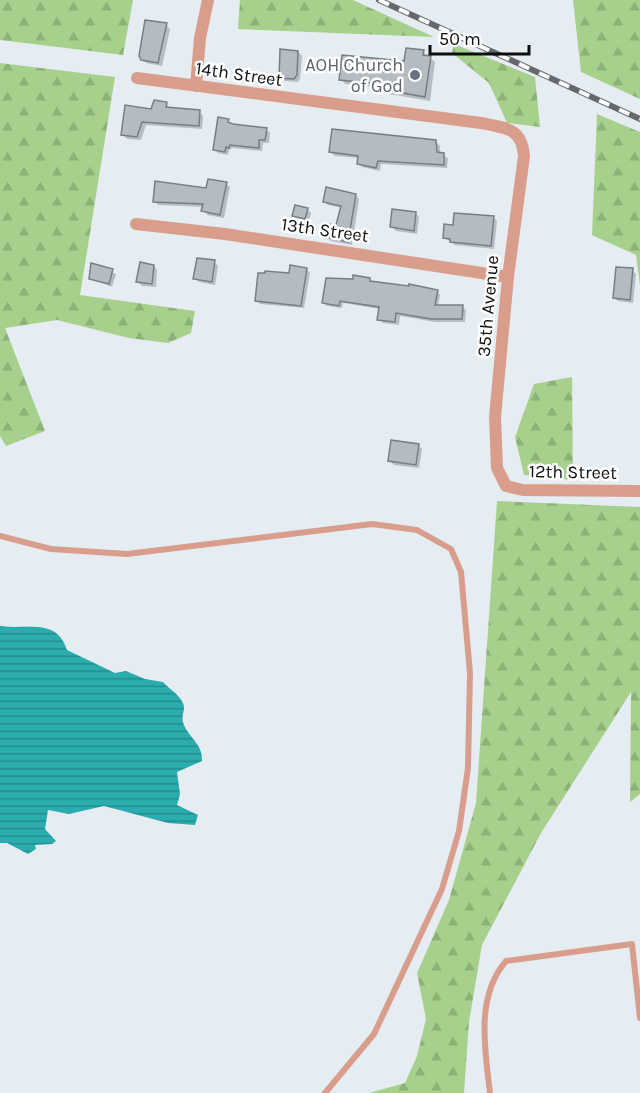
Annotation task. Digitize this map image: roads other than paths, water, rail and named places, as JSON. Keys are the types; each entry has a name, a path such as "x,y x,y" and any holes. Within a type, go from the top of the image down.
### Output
{"street":[{"path":"196,86 200,38 208,0"},
{"name":"14th Street","path":"137,78 481,123 514,131"},
{"name":"35th Avenue","path":"506,486 497,468 495,417 508,277 524,156 523,143 514,131"},
{"name":"13th Street","path":"136,224 225,234 508,277"},
{"name":"12th Street","path":"506,486 523,490 640,491"}],"lane":[{"path":"0,536 51,549 127,554 372,524 417,530 451,549 461,572 470,673 468,768 459,831 442,889 374,1034 325,1093"},
{"path":"490,1093 483,1022 498,970 506,961 632,944 640,1018"}],"water":[{"path":"0,626 49,629 62,640 67,650 115,673 126,671 145,679 163,682 176,694 184,705 185,727 202,755 202,761 177,772 180,794 177,805 198,815 195,825 168,823 104,806 69,814 48,810 45,829 56,841 52,844 35,845 36,849 28,854 7,843 0,843"}],"railway":[{"path":"379,0 640,119"}],"place":[{"name":"AOH Church of God","path":"415,75"}]}
